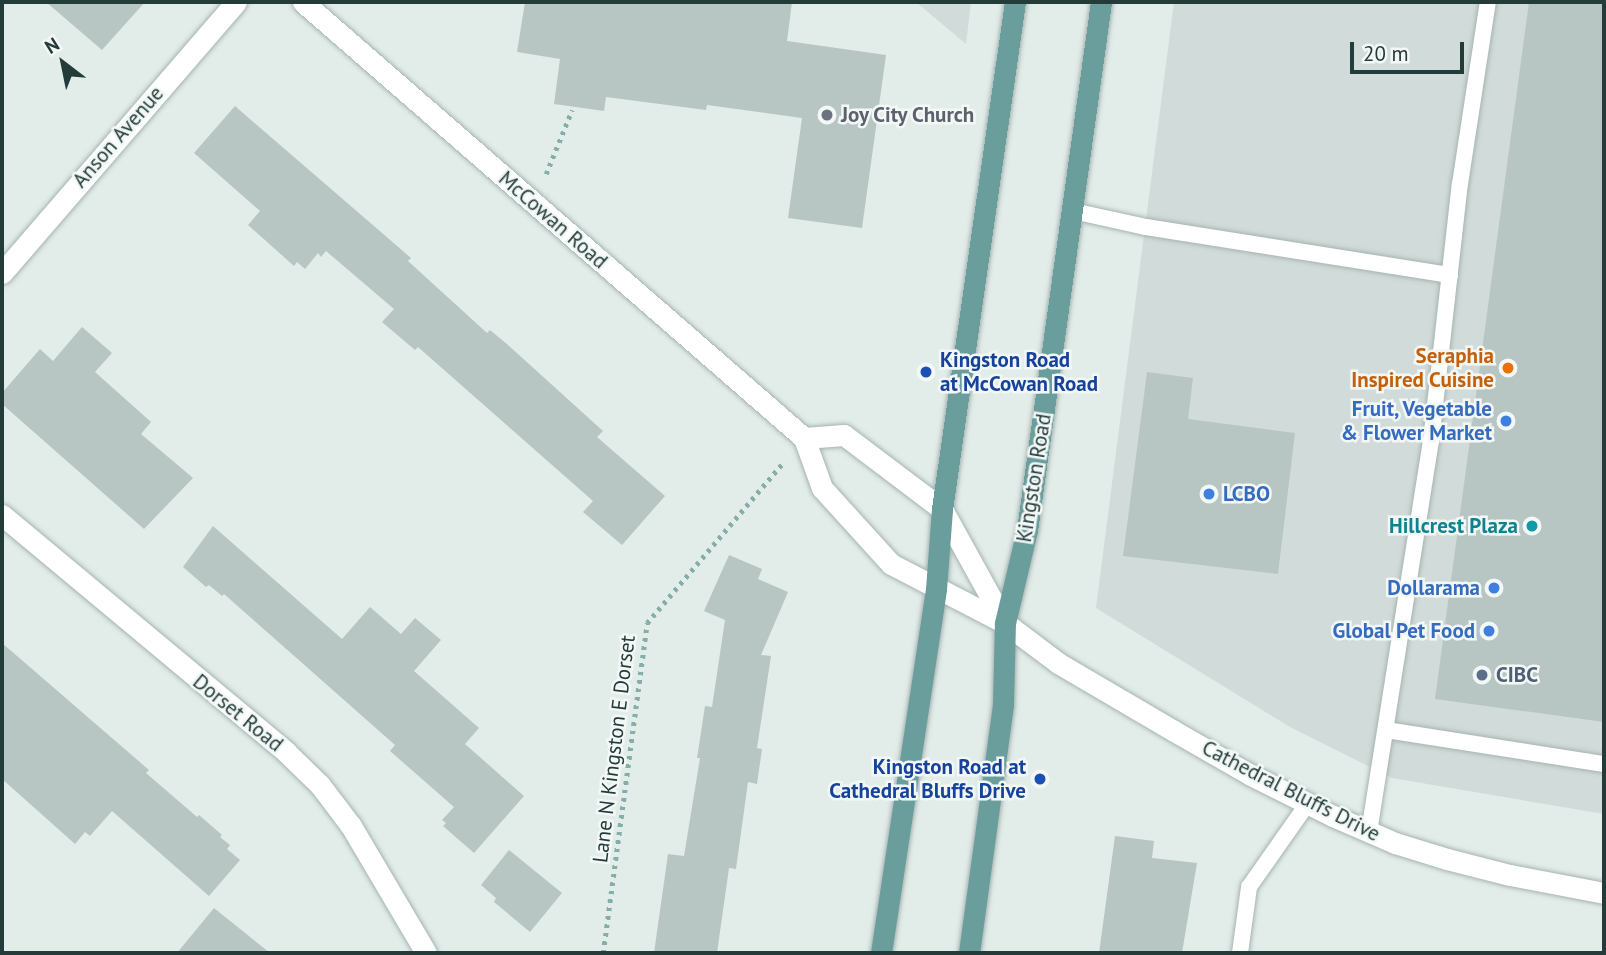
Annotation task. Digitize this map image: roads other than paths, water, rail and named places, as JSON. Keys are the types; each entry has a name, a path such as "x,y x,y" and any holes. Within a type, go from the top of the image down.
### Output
{"main road":[{"path":"881,953 936,589 942,509 1015,2"},
{"name":"Kingston Road","path":"969,953 1003,704 1005,623 1027,530 1101,2"}],"street":[{"name":"Anson Avenue","path":"2,273 236,2"},
{"name":"McCowan Road","path":"303,2 804,438 822,488 891,564 1005,623"},
{"path":"804,438 844,435 942,509 1005,623"},
{"name":"Dorset Road","path":"2,515 286,752 320,785 351,826 426,953"},
{"name":"Cathedral Bluffs Drive","path":"1005,623 1058,663 1249,774 1369,832 1447,859 1510,875 1604,893"}],"lane":[{"path":"1369,832 1431,441 1460,184 1488,2"},
{"path":"1073,211 1146,227 1450,275"},
{"path":"1386,730 1604,764"},
{"path":"1240,953 1249,887 1307,803"}],"place":[{"name":"Joy City Church","path":"827,115"},
{"name":"Seraphia Inspired Cuisine","path":"1508,368"},
{"name":"Kingston Road at McCowan Road","path":"926,372"},
{"name":"Fruit, Vegetable & Flower Market","path":"1506,421"},
{"name":"LCBO","path":"1209,494"},
{"name":"Hillcrest Plaza","path":"1532,526"},
{"name":"Dollarama","path":"1494,588"},
{"name":"Global Pet Food","path":"1489,631"},
{"name":"CIBC","path":"1482,675"},
{"name":"Kingston Road at Cathedral Bluffs Drive","path":"1040,779"}]}
